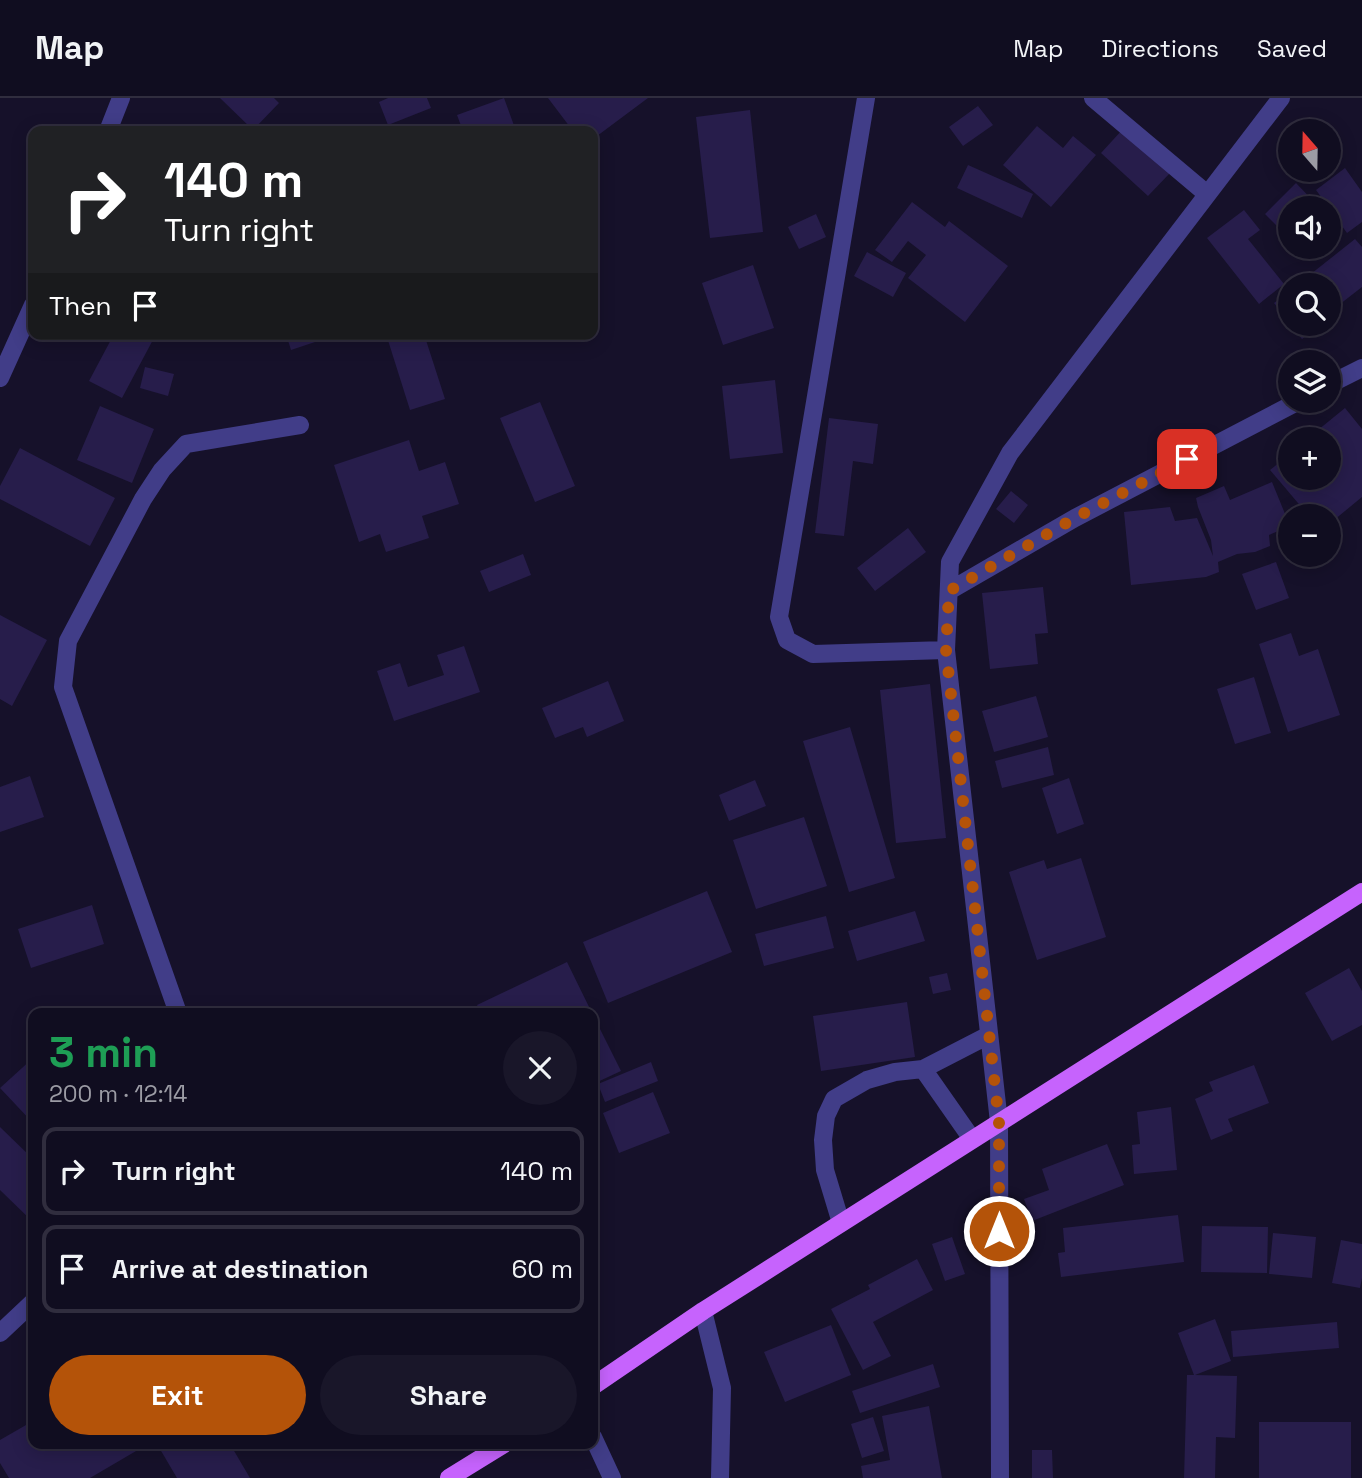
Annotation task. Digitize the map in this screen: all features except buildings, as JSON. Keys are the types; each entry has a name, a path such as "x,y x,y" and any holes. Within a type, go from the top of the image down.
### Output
{"main road":[{"path":"598,1384 703,1311 1362,892"},
{"path":"449,1478 496,1449"}],"street":[{"path":"110,126 121,98"},
{"path":"866,98 779,617 787,640 813,654 946,650"},
{"path":"1093,98 1207,194"},
{"path":"1000,1478 999,1122 946,650 950,562 1010,453 1281,98"},
{"path":"0,378 28,316"},
{"path":"1341,379 1362,368"},
{"path":"949,591 1075,518 1278,412"},
{"path":"176,1008 63,687 68,641 143,499 162,470 186,444 300,425"},
{"path":"841,1223 825,1170 823,1140 826,1116 834,1099 867,1080 895,1072 923,1069 989,1035"},
{"path":"923,1069 972,1139"},
{"path":"0,1333 28,1307"},
{"path":"703,1311 722,1388 720,1478"},
{"path":"598,1448 612,1478"}],"route":[{"path":"999,1231 999,1122 946,650 949,591 1075,518 1187,459"}]}
